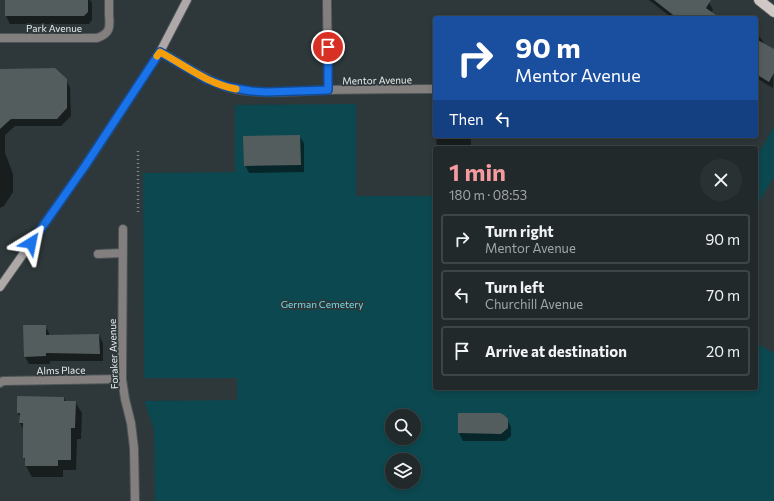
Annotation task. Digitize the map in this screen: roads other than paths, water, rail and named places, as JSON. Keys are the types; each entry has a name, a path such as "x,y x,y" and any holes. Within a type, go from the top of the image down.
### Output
{"main road":[{"path":"0,287 85,166 160,52 187,0"},
{"path":"759,0 774,12"}],"street":[{"name":"Park Avenue","path":"0,38 97,38 102,36 109,28 109,0"},
{"path":"327,0 328,90"},
{"name":"Mentor Avenue","path":"160,52 206,79 228,87 251,91 433,89"},
{"name":"Foraker Avenue","path":"122,229 122,379 134,442 135,501"},
{"path":"98,254 122,253"},
{"name":"Alms Place","path":"0,383 3,381 122,379"}],"park label":[{"name":"German Cemetery","path":"322,304"}]}
